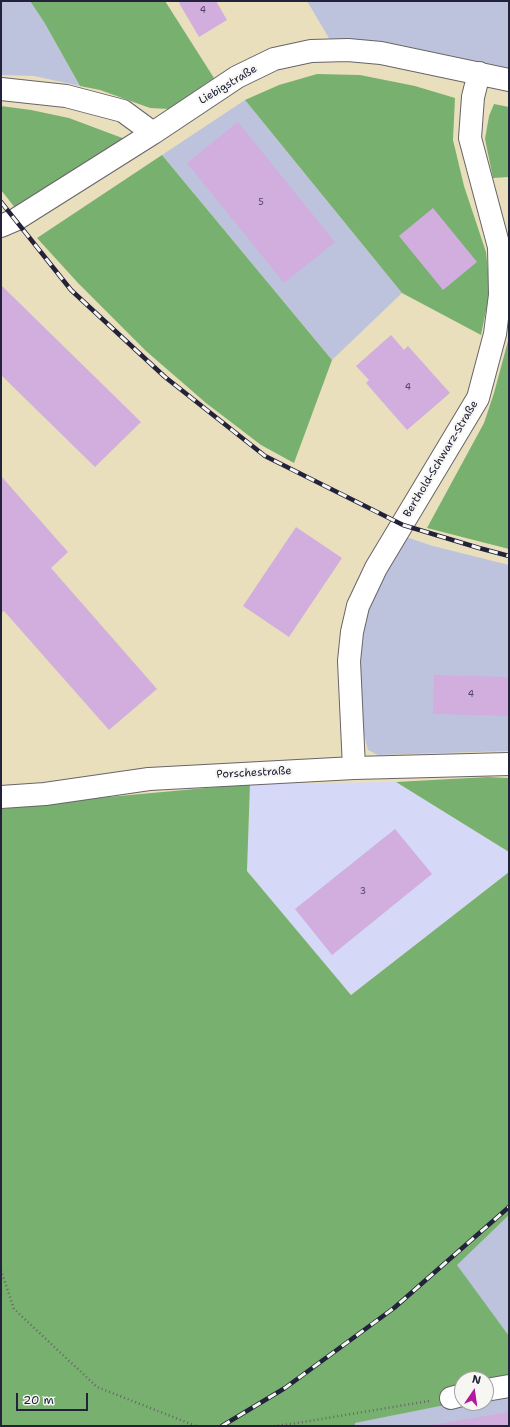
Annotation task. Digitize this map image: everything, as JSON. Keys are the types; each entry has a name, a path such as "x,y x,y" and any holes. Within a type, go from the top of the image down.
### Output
{"street":[{"name":"Liebigstraße","path":"1,226 14,220 153,133 237,77 274,59 311,51 348,50 381,53 509,80"},
{"name":"Berthold-Schwarz-Straße","path":"354,768 349,661 352,632 358,606 376,568 478,398 495,334 500,295 499,248 470,138 473,97 479,73"},
{"path":"1,88 66,96 123,111 153,133"},
{"name":"Porschestraße","path":"1,797 45,794 149,779 354,768 509,764"},
{"path":"494,1389 509,1386"}],"path":[{"path":"1,1270 14,1309 97,1387 196,1426"},
{"path":"274,1426 454,1396"}],"shaded area":[{"path":"1,1 30,1 44,22 80,86 34,76 1,75"},
{"path":"307,1 509,1 509,69 401,45 366,41 330,40"},
{"path":"245,100 402,293 332,360 162,155"},
{"path":"406,537 433,546 509,565 509,751 378,755 368,750 363,731 357,662 367,609 383,572"},
{"path":"396,782 509,852 509,872 351,995 247,871 250,784"},
{"path":"509,1215 509,1336 456,1265"},
{"path":"509,1392 509,1426 355,1426 354,1423 454,1403 454,1411 494,1411 494,1395"}],"green space":[{"path":"30,1 165,1 214,78 169,109 150,108 100,90 80,86 44,22"},
{"path":"317,74 360,75 415,86 455,98 453,140 464,186 486,252 490,291 481,335 402,293 245,100 279,85"},
{"path":"494,104 509,107 509,177 493,178 485,139 489,116"},
{"path":"1,106 31,110 69,118 125,139 16,209 1,190"},
{"path":"162,155 332,360 294,463 261,445 206,403 146,351 78,283 37,238"},
{"path":"509,333 509,549 427,528 484,423 494,393"},
{"path":"488,777 509,778 509,852 396,782"},
{"path":"250,784 247,871 351,995 509,872 509,1215 457,1265 509,1336 509,1376 494,1378 494,1371 454,1371 454,1397 445,1405 355,1423 355,1426 1,1426 1,809 97,798"}],"building":[{"path":"182,1 216,1 227,20 199,37 179,3"},
{"path":"238,122 335,242 284,283 187,163"},
{"path":"433,208 477,262 443,290 399,236"},
{"path":"1,285 141,422 95,467 1,375"},
{"path":"391,335 404,350 408,346 450,393 407,430 366,383 369,380 356,366"},
{"path":"1,476 68,552 51,568 157,689 109,730 4,611 1,613"},
{"path":"296,527 342,558 289,637 243,606"},
{"path":"434,675 509,677 509,716 433,714"},
{"path":"395,829 432,874 332,955 295,909"},
{"path":"509,1412 509,1426 431,1426 431,1425"}],"railway":[{"path":"1,202 71,290 165,377 265,456 403,525 509,556"},
{"path":"222,1426 285,1388 394,1308 509,1207"}]}
